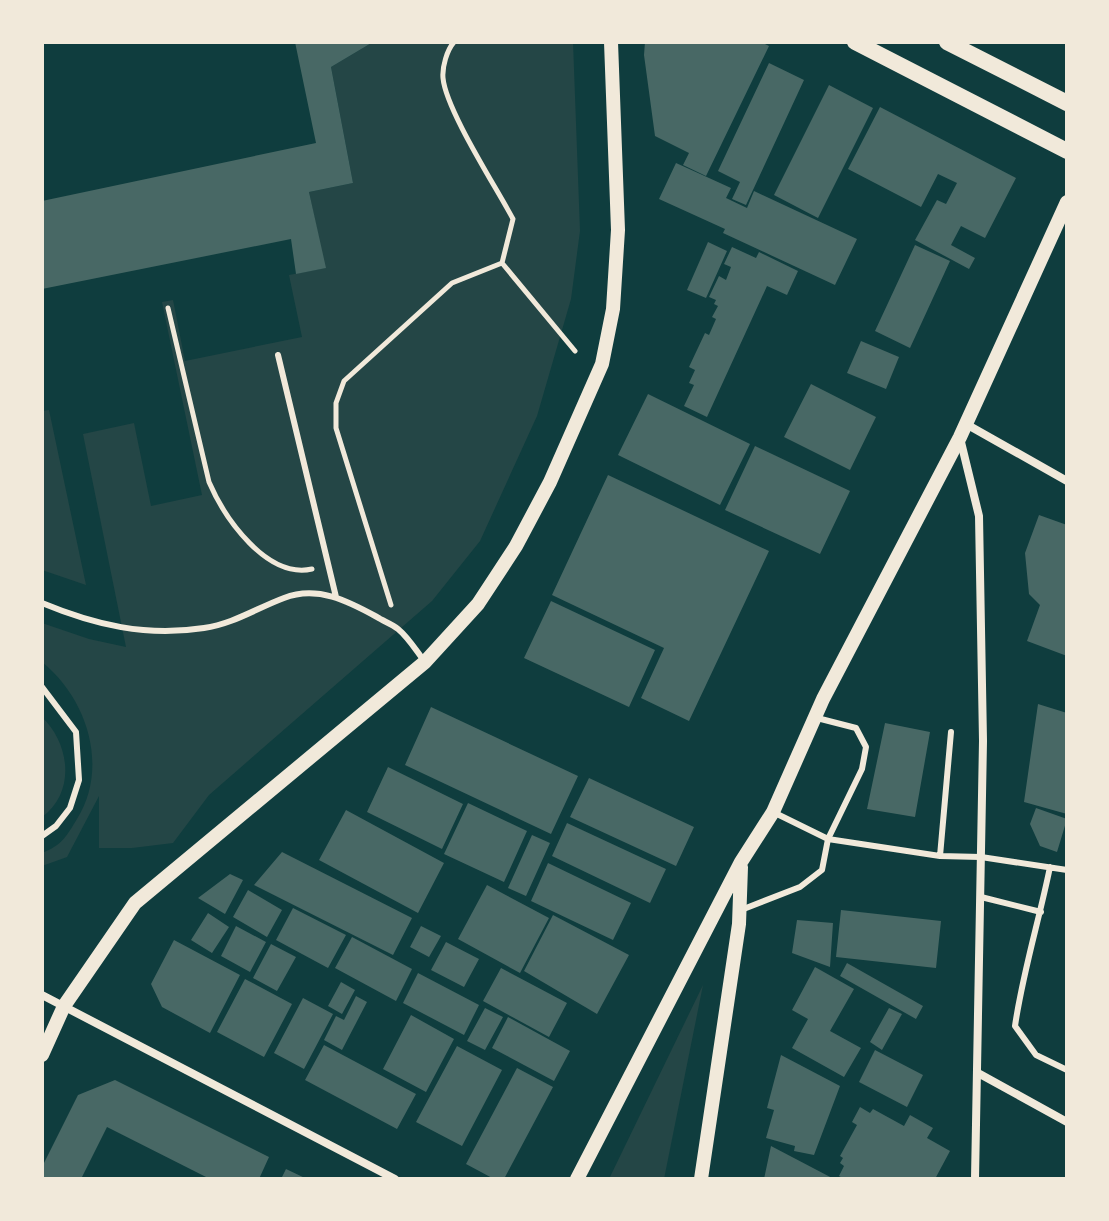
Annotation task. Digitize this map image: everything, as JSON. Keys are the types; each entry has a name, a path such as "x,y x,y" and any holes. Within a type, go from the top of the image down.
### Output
{"main road":[{"path":"855,42 1067,151"},
{"path":"947,42 1067,103"}],"street":[{"path":"42,1055 64,1006 135,903 425,662 478,604 516,546 550,482 602,364 613,309 618,230 611,42"},
{"path":"577,1179 741,862 773,812 814,718 963,431 1067,202"},
{"path":"963,431 1067,481"},
{"path":"963,431 979,516 983,741 975,1179"},
{"path":"701,1179 741,910 741,862"},
{"path":"42,995 395,1179"},
{"path":"978,1073 1067,1122"}],"lane":[{"path":"278,355 336,597"},
{"path":"42,603 108,627 164,632 221,624 286,597 320,593 336,597 398,628 425,662"},
{"path":"42,687 76,732 79,780 70,808 56,826 42,836"},
{"path":"741,910 800,887 822,870 828,839 862,769 866,747 856,728 814,718"},
{"path":"940,856 951,732"},
{"path":"773,812 828,839 940,856 981,857 1067,870"},
{"path":"1050,867 1022,978 1015,1026 1036,1055 1067,1070"},
{"path":"981,897 1041,912"}],"path":[{"path":"454,42 449,48 442,75 449,101 513,219 502,263"},
{"path":"502,263 575,351"},
{"path":"398,628 336,428 336,403 344,381 452,283 502,263"},
{"path":"168,308 215,497 255,549 271,561 298,572 329,566"}],"shaded area":[{"path":"373,42 573,42 580,231 571,299 537,416 480,541 432,601 209,795 173,843 99,848 99,796 67,857 42,866 42,853 66,836 87,799 92,778 92,757 82,714 58,677 42,662 42,623 89,639 126,647 83,434 134,423 151,506 202,495 162,302 173,300 185,361 302,337 289,275 325,268 309,192 353,183 331,67"},
{"path":"49,410 86,585 42,570 42,411"},
{"path":"42,717 59,740 65,768 60,795 42,817"},
{"path":"703,985 664,1179 609,1179"}],"building":[{"path":"295,42 373,42 331,67 353,183 309,192 326,268 296,274 291,239 42,289 42,201 316,143"},
{"path":"645,42 761,42 769,46 706,176 683,165 689,153 655,136"},
{"path":"769,63 804,80 746,205 732,199 740,182 718,171"},
{"path":"829,85 873,108 818,218 774,195"},
{"path":"880,107 1016,178 985,238 961,226 951,245 975,258 969,269 915,240 937,200 946,204 957,183 938,174 921,207 848,169"},
{"path":"676,163 731,188 726,198 747,208 754,191 857,239 835,285 723,233 725,229 659,199"},
{"path":"708,242 727,251 706,298 687,290"},
{"path":"915,245 950,261 910,348 875,331"},
{"path":"732,247 756,258 759,252 798,271 787,295 767,286 707,417 684,406 694,385 689,383 695,370 689,367 705,333 709,335 716,319 712,317 718,306 714,304 716,300 709,297 719,276 726,280 731,267 724,264"},
{"path":"861,341 899,357 886,389 847,373"},
{"path":"811,384 876,417 850,470 784,437"},
{"path":"648,394 750,444 720,505 618,455"},
{"path":"755,446 850,491 820,554 725,510"},
{"path":"608,475 769,551 689,721 641,698 664,648 552,595"},
{"path":"1039,515 1067,525 1067,656 1027,641 1040,605 1029,594 1025,553"},
{"path":"551,601 655,650 629,707 524,658"},
{"path":"1038,704 1067,713 1067,814 1024,802"},
{"path":"431,707 578,776 551,834 405,765"},
{"path":"885,723 930,732 915,817 867,809"},
{"path":"388,767 463,804 442,849 367,812"},
{"path":"589,778 694,827 676,866 570,817"},
{"path":"468,803 527,831 504,882 444,854"},
{"path":"1036,808 1067,819 1057,852 1040,846 1030,824"},
{"path":"346,810 444,863 418,913 319,860"},
{"path":"567,823 666,869 650,903 552,856"},
{"path":"532,835 550,843 526,896 508,888"},
{"path":"282,852 412,918 393,955 254,885"},
{"path":"548,863 631,903 613,940 531,901"},
{"path":"230,874 243,880 225,914 198,898"},
{"path":"487,885 549,918 520,973 458,939"},
{"path":"248,890 282,910 267,937 233,917"},
{"path":"293,908 346,935 328,968 276,940"},
{"path":"841,910 941,921 936,968 836,957"},
{"path":"208,913 229,927 212,953 191,940"},
{"path":"553,915 629,955 597,1014 524,971"},
{"path":"797,920 833,923 830,967 792,953"},
{"path":"236,926 266,942 250,972 221,956"},
{"path":"421,926 441,936 429,957 410,947"},
{"path":"352,937 412,969 396,1001 335,968"},
{"path":"174,940 240,975 210,1033 162,1007 151,984"},
{"path":"446,942 479,959 464,987 431,970"},
{"path":"271,944 296,957 277,991 253,978"},
{"path":"847,963 923,1006 916,1019 840,976"},
{"path":"815,967 854,989 830,1031 861,1048 844,1077 792,1048 808,1019 792,1010"},
{"path":"501,968 567,1003 549,1037 483,1001"},
{"path":"418,973 479,1005 464,1035 403,1003"},
{"path":"245,979 292,1004 264,1057 217,1032"},
{"path":"341,982 355,990 342,1014 328,1006"},
{"path":"356,996 367,1002 342,1050 324,1040 336,1016 344,1020"},
{"path":"303,998 333,1014 304,1069 274,1053"},
{"path":"485,1008 503,1017 485,1050 467,1041"},
{"path":"889,1008 902,1014 882,1050 870,1042"},
{"path":"411,1015 454,1039 426,1092 383,1069"},
{"path":"508,1017 570,1051 554,1081 492,1048"},
{"path":"324,1045 416,1094 397,1129 305,1080"},
{"path":"457,1046 502,1070 462,1146 416,1122"},
{"path":"875,1050 923,1075 907,1107 859,1082"},
{"path":"781,1055 840,1086 814,1155 794,1151 795,1146 766,1138 774,1110 767,1108"},
{"path":"517,1068 553,1087 504,1179 494,1179 466,1164"},
{"path":"115,1080 269,1157 259,1179 210,1179 107,1127 81,1179 42,1179 42,1167 78,1095"},
{"path":"860,1107 870,1113 873,1109 904,1126 910,1115 933,1128 927,1138 950,1151 935,1179 844,1179 839,1176 844,1166 840,1163 843,1158 840,1156 857,1125 852,1122"},
{"path":"771,1146 834,1179 764,1179"},
{"path":"286,1169 307,1179 281,1179"}]}
